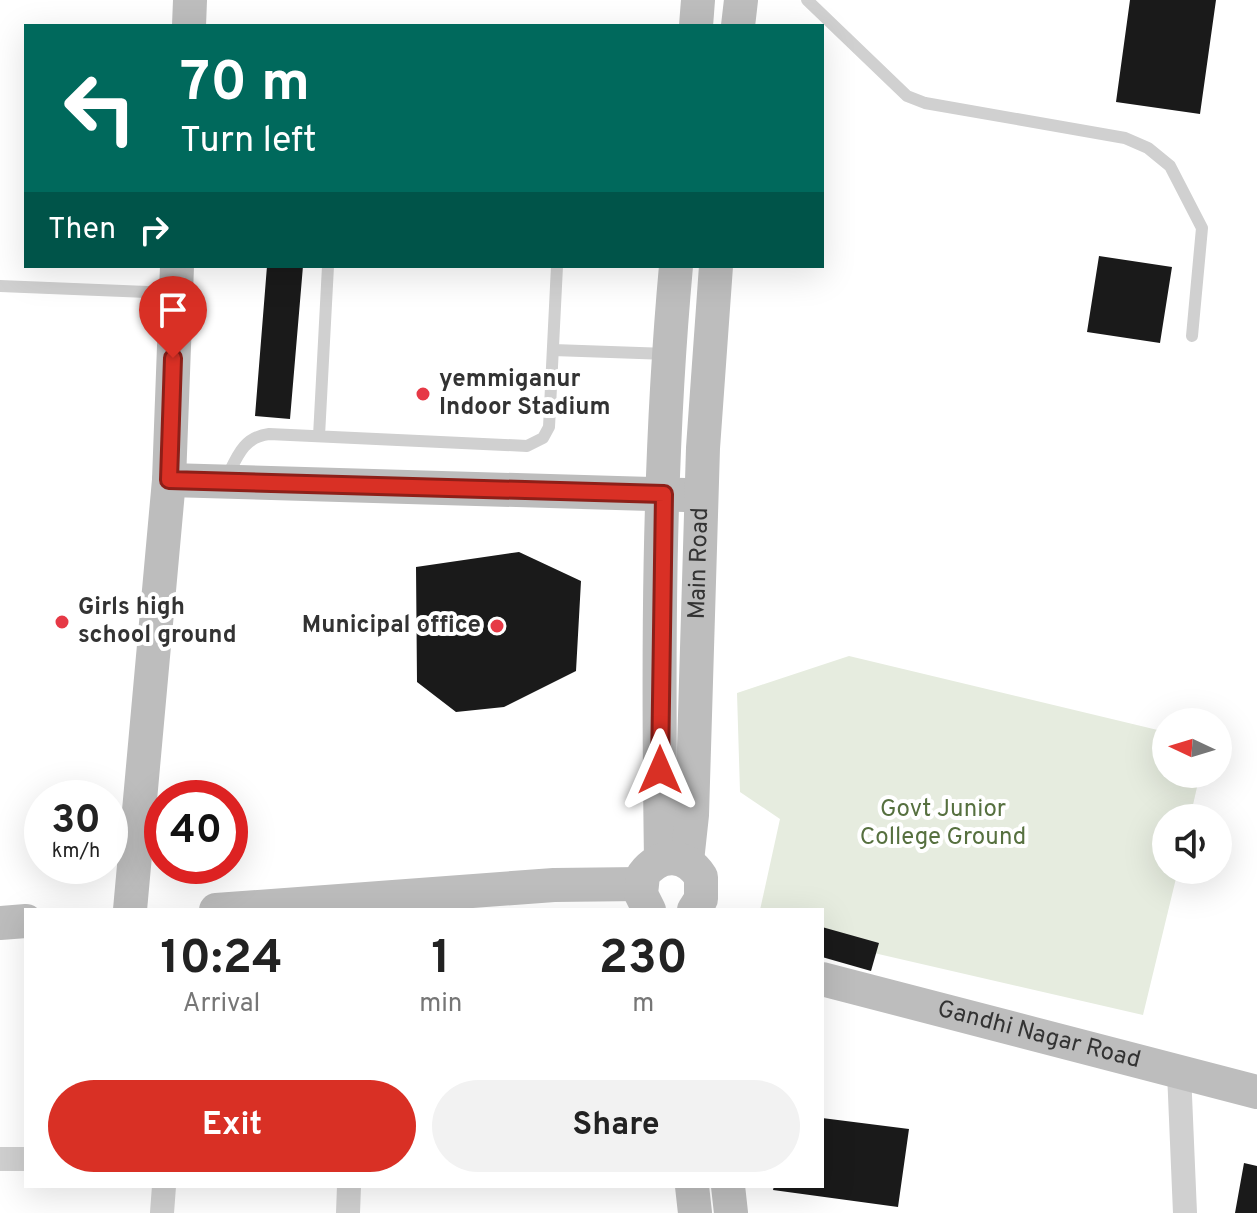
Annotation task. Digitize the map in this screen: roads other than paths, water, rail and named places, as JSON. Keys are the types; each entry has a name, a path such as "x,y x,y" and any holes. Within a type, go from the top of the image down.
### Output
{"street":[{"path":"189,24 190,0"},
{"path":"696,24 698,0"},
{"path":"738,24 741,0"},
{"name":"Main Road","path":"659,879 660,602 668,354 676,268"},
{"name":"Main Road","path":"659,879 692,815 706,371 716,268"},
{"path":"130,908 169,480 176,280"},
{"path":"169,480 702,495"},
{"name":"Main Road","path":"659,879 701,877 701,899 696,908"},
{"path":"286,908 356,906 554,885 659,879"},
{"path":"0,923 24,921"},
{"name":"Gandhi Nagar Road","path":"824,980 1257,1092"},
{"path":"1179,1072 1185,1213"},
{"path":"0,1159 24,1159"},
{"path":"162,1213 164,1188"},
{"path":"348,1213 349,1188"},
{"path":"692,1188 695,1213"},
{"path":"728,1188 731,1213"}],"lane":[{"path":"807,0 907,96 925,103 1125,138 1148,148 1170,166 1202,228 1192,336"},
{"path":"319,436 328,268"},
{"path":"225,481 242,447 255,436 527,446 543,438 549,427 557,268"},
{"path":"0,286 176,280"},
{"path":"553,350 668,354"}],"place":[{"name":"yemmiganur Indoor Stadium","path":"423,394"},
{"name":"Girls high school ground","path":"62,622"},
{"name":"Municipal office","path":"497,626"}],"park label":[{"name":"Govt Junior College Ground","path":"943,824"}]}
